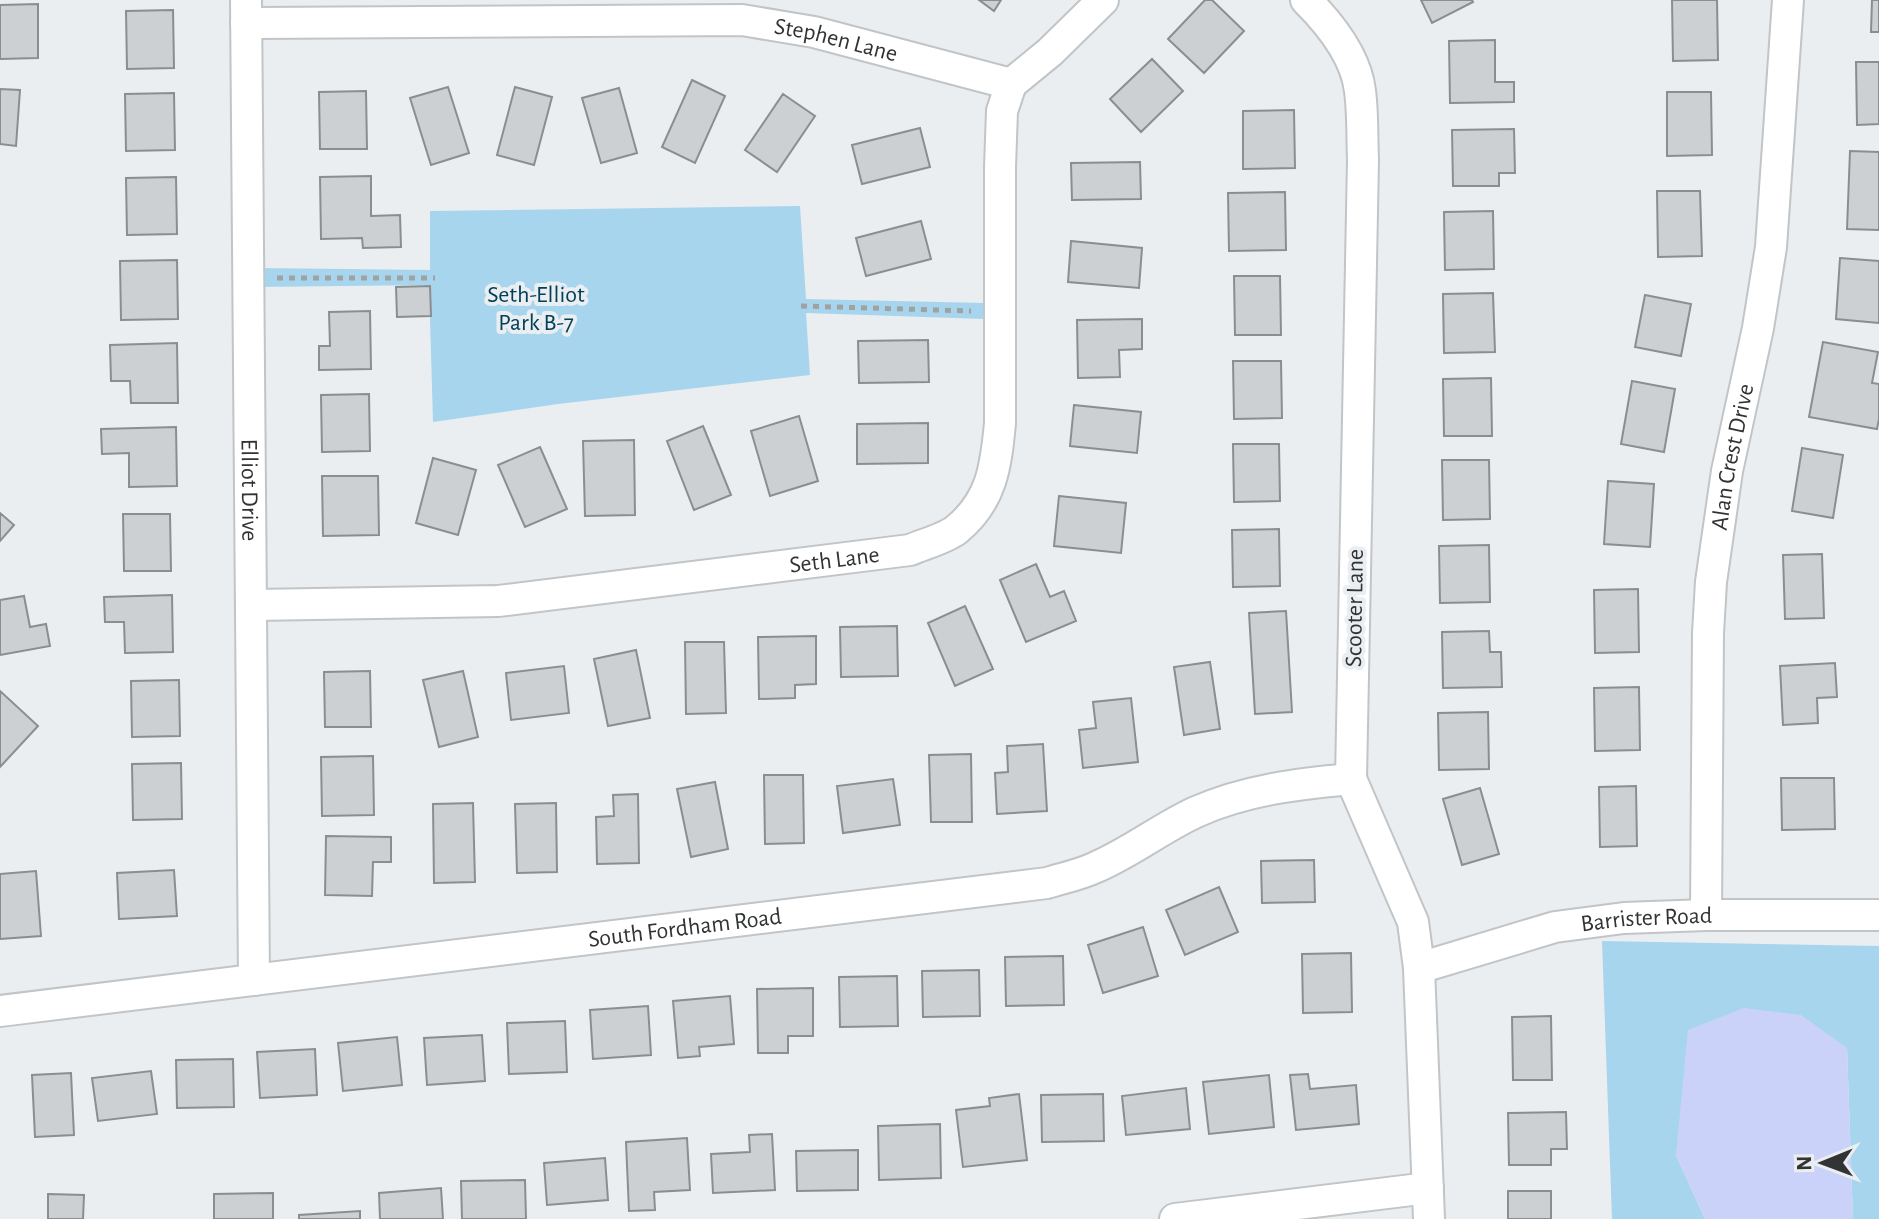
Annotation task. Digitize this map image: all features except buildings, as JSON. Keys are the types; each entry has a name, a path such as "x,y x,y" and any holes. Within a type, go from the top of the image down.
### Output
{"street":[{"path":"1011,84 1050,52 1103,0"},
{"name":"Scooter Lane","path":"1306,0 1324,18 1348,54 1360,88 1363,176 1351,779 1413,922 1419,968 1429,1219"},
{"name":"Alan Crest Drive","path":"1706,915 1711,582 1727,471 1758,328 1771,247 1788,0"},
{"name":"Stephen Lane","path":"246,12 742,20 814,32 1011,84"},
{"name":"Elliot Drive","path":"246,12 254,980"},
{"name":"Seth Lane","path":"251,605 498,601 910,550 954,531 977,508 988,489 996,461 1000,423 1002,111 1011,84"},
{"name":"South Fordham Road","path":"0,1011 1047,883 1094,868 1194,813 1230,799 1266,789 1351,779"},
{"name":"Barrister Road","path":"1419,968 1555,927 1624,918 1879,915"},
{"path":"1175,1219 1428,1188"}],"path":[{"path":"248,278 435,278"},
{"path":"801,306 1000,312"}],"green space":[{"name":"Seth-Elliot Park B-7","path":"800,206 806,299 985,303 984,319 806,313 810,375 433,422 429,285 258,287 258,268 430,270 430,211"},
{"path":"1602,941 1879,946 1879,1219 1853,1219 1847,1048 1676,1155 1705,1219 1612,1219"}],"shaded area":[{"path":"1744,1008 1801,1015 1847,1048 1853,1219 1705,1219 1676,1155 1688,1030"}]}
